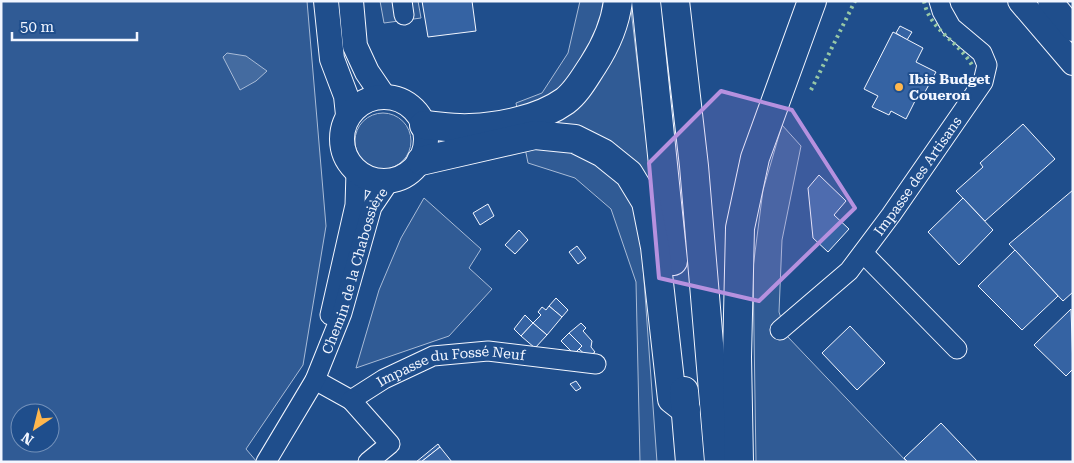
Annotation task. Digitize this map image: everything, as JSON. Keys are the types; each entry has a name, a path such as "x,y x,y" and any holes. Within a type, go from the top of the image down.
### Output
{"highway":[{"path":"424,125 470,128 503,123 544,113 566,100 581,83 605,47 616,18 618,1"},
{"path":"646,1 669,214 690,462"},
{"path":"675,1 694,166 719,462"},
{"path":"739,462 737,357 740,228 755,158 812,1"},
{"path":"421,161 535,135 575,139 603,153 629,174 646,202 655,246 672,399 686,410"}],"main road":[{"path":"326,1 332,59 346,96 348,115"},
{"path":"351,1 355,46 367,72 384,97"},
{"path":"1020,1 1073,63"},
{"path":"1050,1 1073,29"},
{"path":"384,97 396,99 408,105 418,114 424,125 426,137 421,161 402,178 389,182 371,180 356,172 342,151 341,138 343,126 348,115 358,105 370,99 384,97"}],"street":[{"name":"Impasse des Artisans","path":"780,330 849,271 983,82 987,65 982,54 952,27 942,11 939,1"},
{"name":"Chemin de la Chabossière","path":"325,355 330,309 355,205 356,172"},
{"name":"Chemin de la Chabossière","path":"325,355 342,313 372,207 389,182"},
{"path":"863,253 957,349"},
{"name":"Impasse du Fossé Neuf","path":"352,400 384,379 433,356 488,351 596,364"},
{"path":"266,462 315,380 325,355"},
{"path":"315,380 352,400 390,444 368,462"}],"highlighted area":[{"path":"721,91 792,110 855,208 759,301 659,278 649,163"}],"shaded area":[{"path":"1,1 307,1 326,226 303,365 246,449 257,462 1,462"},
{"path":"380,1 418,1 421,18 384,23"},
{"path":"580,1 630,1 651,180 642,252 657,462 640,462 636,282 611,209 575,178 528,163 516,103 542,93 568,53"},
{"path":"227,53 246,56 267,71 256,81 240,90 223,57"},
{"path":"383,113 398,118 406,126 411,141 406,156 398,164 383,169 368,164 360,156 355,141 360,126 368,118"},
{"path":"782,125 801,146 782,240 779,312 787,336 907,462 756,462 753,268 763,190"},
{"path":"424,198 481,249 469,268 492,289 449,336 356,368 379,290 401,238"}],"building":[{"path":"422,1 472,1 476,31 428,37"},
{"path":"900,26 912,32 907,40 896,33"},
{"path":"893,32 923,48 916,62 936,72 921,99 917,97 906,119 891,111 889,115 872,107 878,96 864,89"},
{"path":"1023,124 1055,159 985,221 956,191 983,167 980,163"},
{"path":"819,175 846,201 834,215 849,229 828,252 813,238 808,188"},
{"path":"1073,190 1073,292 1063,301 1009,244"},
{"path":"963,198 993,230 959,265 928,232"},
{"path":"488,204 494,216 480,225 473,213"},
{"path":"519,230 528,240 515,254 505,245"},
{"path":"577,246 586,258 578,264 569,252"},
{"path":"1015,250 1058,296 1022,330 978,286"},
{"path":"556,298 568,310 562,317 549,306"},
{"path":"549,306 562,317 547,335 533,323 541,315 538,312 542,307 546,310"},
{"path":"1071,309 1073,369 1066,376 1034,345"},
{"path":"525,315 533,323 521,336 514,329"},
{"path":"533,323 547,335 535,348 521,336"},
{"path":"581,323 586,328 583,331 592,341 591,347 595,352 588,357 579,349 582,346 569,333"},
{"path":"850,326 885,363 857,390 822,353"},
{"path":"569,333 582,346 574,354 561,341"},
{"path":"576,381 581,388 576,391 570,384"},
{"path":"941,423 978,462 908,462 904,458"},
{"path":"438,444 440,447 421,462 416,462"},
{"path":"440,447 452,462 421,462"}],"hedge":[{"path":"811,90 855,1"},
{"path":"924,1 932,20 961,50 973,67"}],"place":[{"name":"Ibis Budget Coueron","path":"899,87"}]}
